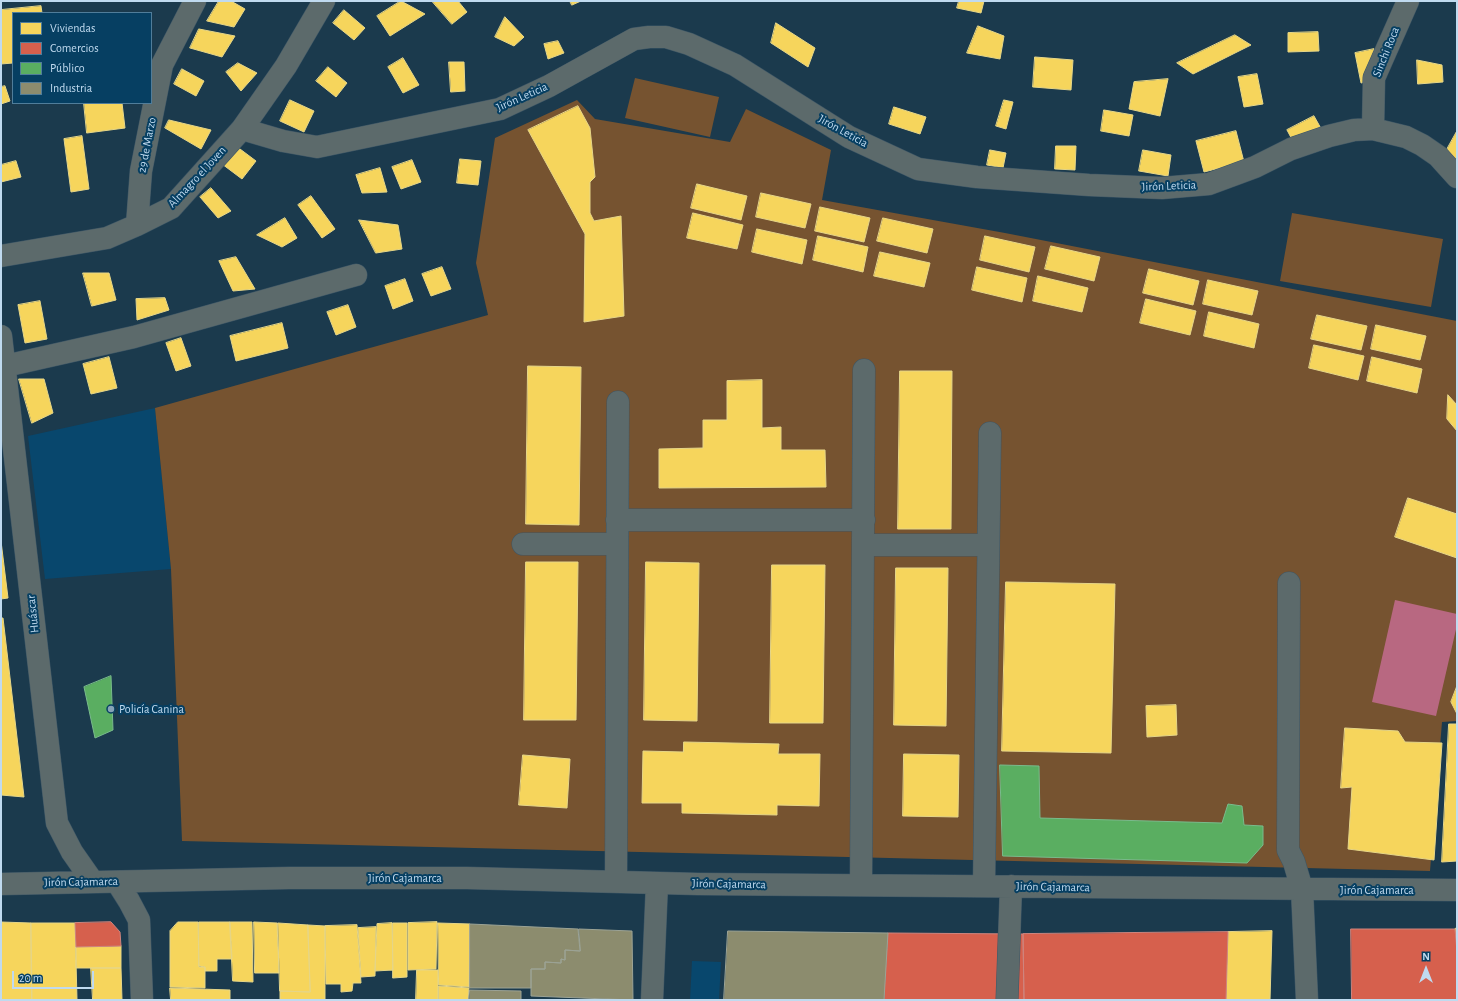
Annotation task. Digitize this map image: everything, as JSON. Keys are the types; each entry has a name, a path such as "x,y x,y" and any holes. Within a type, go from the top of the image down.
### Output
{"street":[{"name":"29 de Marzo","path":"137,225 141,171 162,65 195,1"},
{"name":"Almagro el Joven","path":"1,256 107,238 171,208 242,129 286,66 324,1"},
{"name":"Sinchi Roca","path":"1373,129 1374,78 1408,1"},
{"name":"Jirón Leticia","path":"242,129 283,141 317,147 500,109 549,86 634,39 666,37 689,44 735,65 849,137 918,170 977,177 1088,185 1162,188 1210,184 1255,167 1291,149 1329,136 1354,130 1373,129 1406,137 1422,145 1438,156 1457,177"},
{"path":"5,366 134,337 356,275"},
{"name":"Huáscar","path":"1,336 57,823 72,852 93,882"},
{"path":"861,885 864,370"},
{"path":"616,882 618,402"},
{"path":"984,886 990,433"},
{"path":"617,520 864,520"},
{"path":"523,544 617,544"},
{"path":"864,545 988,545"},
{"path":"1289,583 1288,850 1294,862 1302,889 1307,1000"},
{"name":"Jirón Cajamarca","path":"1,884 289,878 467,878 657,883 1457,890"},
{"path":"117,882 139,920 142,1000"},
{"path":"652,1000 657,883"},
{"path":"1007,1000 1011,886"}],"shaded area":[{"path":"635,78 719,97 710,137 625,118"},
{"path":"577,100 595,119 730,142 746,109 831,150 822,200 1005,233 1457,321 1457,721 1442,722 1430,871 182,841 171,569 155,408 488,315 476,263 495,138"},
{"path":"1292,213 1443,239 1431,307 1280,281"},
{"path":"155,408 171,569 45,579 28,436"},
{"path":"1395,600 1457,614 1457,625 1436,716 1372,702"},
{"path":"692,961 721,962 719,1000 690,1000"}],"building: Viviendas":[{"path":"219,1 231,1 245,9 234,27 207,21"},
{"path":"401,1 425,14 390,36 377,16"},
{"path":"432,1 458,1 467,12 452,24"},
{"path":"570,1 581,1 572,5"},
{"path":"959,1 984,1 981,13 957,8"},
{"path":"41,6 42,12 12,12 12,63 1,64 1,10"},
{"path":"344,10 365,28 354,40 333,23"},
{"path":"505,17 524,37 514,46 495,37"},
{"path":"776,23 815,48 808,67 771,43"},
{"path":"978,26 1004,36 1000,59 967,53"},
{"path":"199,29 235,36 222,57 190,48"},
{"path":"1318,32 1319,51 1288,52 1288,33"},
{"path":"1235,35 1251,45 1193,74 1177,63"},
{"path":"558,41 564,53 548,59 544,44"},
{"path":"1374,49 1380,79 1361,83 1355,53"},
{"path":"1035,57 1073,60 1071,90 1033,87"},
{"path":"403,58 419,85 403,93 388,67"},
{"path":"1417,60 1442,65 1443,82 1418,84"},
{"path":"449,62 464,62 465,91 451,92"},
{"path":"238,63 257,73 241,91 226,72"},
{"path":"328,67 347,83 336,97 316,81"},
{"path":"182,69 204,81 196,96 174,84"},
{"path":"1257,74 1263,104 1244,107 1238,77"},
{"path":"1168,79 1160,116 1129,109 1134,82"},
{"path":"5,86 10,101 1,104 1,87"},
{"path":"290,100 314,111 304,132 280,121"},
{"path":"1004,100 1013,102 1006,129 996,126"},
{"path":"84,104 122,104 125,128 87,133"},
{"path":"578,106 590,128 595,177 590,182 590,213 594,221 621,216 624,316 584,322 585,234 528,130"},
{"path":"894,107 926,117 920,134 889,124"},
{"path":"1104,110 1133,115 1129,136 1101,131"},
{"path":"1314,116 1323,132 1296,147 1287,130"},
{"path":"169,120 211,130 201,149 165,128"},
{"path":"1236,131 1244,162 1204,172 1196,141"},
{"path":"1457,131 1457,159 1445,153"},
{"path":"82,136 89,189 71,192 64,139"},
{"path":"236,146 256,161 242,179 222,164"},
{"path":"1056,146 1076,146 1075,170 1055,169"},
{"path":"990,150 1006,153 1003,168 987,165"},
{"path":"1143,150 1171,155 1168,176 1139,171"},
{"path":"460,159 481,161 478,185 457,183"},
{"path":"412,160 421,182 401,189 392,167"},
{"path":"16,161 21,177 1,182 1,165"},
{"path":"380,168 387,192 362,193 356,175"},
{"path":"697,184 747,196 741,220 691,208"},
{"path":"211,188 231,211 218,218 200,197"},
{"path":"761,193 811,204 805,228 756,217"},
{"path":"311,196 335,229 322,238 298,205"},
{"path":"820,207 870,218 864,242 815,231"},
{"path":"693,213 743,225 737,249 687,238"},
{"path":"285,218 297,238 282,247 257,235"},
{"path":"883,218 933,229 927,253 877,241"},
{"path":"359,220 398,225 402,249 376,253"},
{"path":"757,229 807,240 802,264 752,252"},
{"path":"818,236 868,247 863,272 813,260"},
{"path":"985,236 1035,247 1029,272 980,260"},
{"path":"1051,246 1100,257 1094,281 1045,269"},
{"path":"880,252 930,263 924,287 874,276"},
{"path":"236,257 255,289 233,291 219,261"},
{"path":"442,267 451,289 431,296 422,274"},
{"path":"977,267 1027,278 1022,302 972,290"},
{"path":"1149,269 1199,281 1193,305 1143,293"},
{"path":"83,273 109,273 116,300 92,306"},
{"path":"1038,276 1088,288 1082,312 1033,301"},
{"path":"405,279 413,301 393,309 385,286"},
{"path":"1208,280 1258,291 1252,315 1203,304"},
{"path":"165,298 169,310 137,320 136,299"},
{"path":"1146,299 1196,311 1190,335 1140,323"},
{"path":"40,301 47,339 25,343 18,305"},
{"path":"348,305 356,327 336,335 327,312"},
{"path":"1209,312 1259,324 1254,348 1204,336"},
{"path":"1317,315 1367,326 1361,350 1311,339"},
{"path":"282,323 288,348 236,361 230,336"},
{"path":"1376,325 1426,336 1420,360 1371,349"},
{"path":"181,338 191,366 176,371 166,343"},
{"path":"1314,345 1364,356 1358,380 1309,368"},
{"path":"109,357 117,388 91,394 83,364"},
{"path":"1372,357 1422,369 1417,393 1367,381"},
{"path":"528,366 581,367 579,525 526,524"},
{"path":"900,371 952,371 951,529 898,529"},
{"path":"19,379 44,379 53,413 32,423"},
{"path":"762,380 762,428 781,427 781,450 825,450 826,487 659,488 659,449 703,448 703,420 727,420 727,381"},
{"path":"1448,395 1457,405 1457,431 1447,419"},
{"path":"1408,498 1457,514 1457,558 1395,537"},
{"path":"1,541 8,598 1,599"},
{"path":"526,562 578,562 576,720 524,720"},
{"path":"646,562 699,563 697,721 644,720"},
{"path":"772,565 825,565 823,723 770,723"},
{"path":"896,568 948,568 946,726 894,725"},
{"path":"1006,582 1115,584 1111,753 1002,751"},
{"path":"1,618 3,618 24,797 1,795"},
{"path":"1457,686 1457,714 1451,702"},
{"path":"1176,705 1177,735 1147,737 1146,706"},
{"path":"1449,724 1457,724 1457,861 1442,862"},
{"path":"1345,728 1398,731 1405,742 1442,743 1434,860 1348,849 1352,787 1341,788"},
{"path":"684,742 779,744 778,754 820,754 819,806 777,805 777,815 682,813 682,803 642,803 643,751 683,752"},
{"path":"904,754 959,755 958,817 903,816"},
{"path":"523,755 570,759 567,808 519,805"},
{"path":"1,922 31,923 32,1000 1,1000"},
{"path":"178,922 198,922 199,967 205,967 205,988 170,987 170,931"},
{"path":"199,922 230,922 232,959 217,959 217,971 205,971 205,967 199,966"},
{"path":"230,922 252,922 253,982 233,981"},
{"path":"254,922 277,923 279,973 255,973"},
{"path":"437,922 436,969 408,970 408,923"},
{"path":"31,923 75,923 77,1000 32,1000"},
{"path":"278,923 308,925 310,992 280,991"},
{"path":"392,923 393,970 375,971 377,924"},
{"path":"393,923 407,923 407,977 393,978"},
{"path":"438,923 470,924 469,987 439,985"},
{"path":"308,925 325,926 325,1000 280,1000 280,991 310,992"},
{"path":"357,925 361,983 353,983 352,991 341,992 341,984 326,984 325,926"},
{"path":"376,927 375,976 361,977 358,928"},
{"path":"1457,928 1457,952 1455,929"},
{"path":"1272,931 1270,1000 1226,1000 1228,932"},
{"path":"121,946 121,968 76,968 76,947"},
{"path":"91,968 121,968 122,1000 93,1000"},
{"path":"417,970 438,970 438,1000 416,1000"},
{"path":"439,986 469,988 468,1000 439,1000"},
{"path":"170,988 230,990 230,1000 171,1000"}],"building: Comercios":[{"path":"111,922 120,932 121,946 76,947 75,923"},
{"path":"1351,929 1455,929 1457,952 1457,1000 1352,1000"},
{"path":"1228,932 1226,1000 1024,1000 1023,934"},
{"path":"888,933 1023,934 1024,1000 884,1000"}],"building: Público":[{"path":"111,676 113,730 95,738 84,687"},
{"path":"1000,765 1039,766 1040,818 1222,823 1228,804 1242,806 1244,825 1263,826 1263,845 1247,863 1003,856"}],"building: Industria":[{"path":"470,924 578,929 580,951 565,950 565,960 561,959 561,963 545,962 545,969 531,969 531,988 470,988"},
{"path":"579,929 632,931 633,1000 531,996 531,969 545,969 545,962 561,963 561,959 565,960 565,950 580,951"},
{"path":"728,931 888,933 884,1000 724,1000"},
{"path":"470,990 521,991 521,1000 469,1000"}],"place":[{"name":"Policía Canina","path":"111,709"}]}
